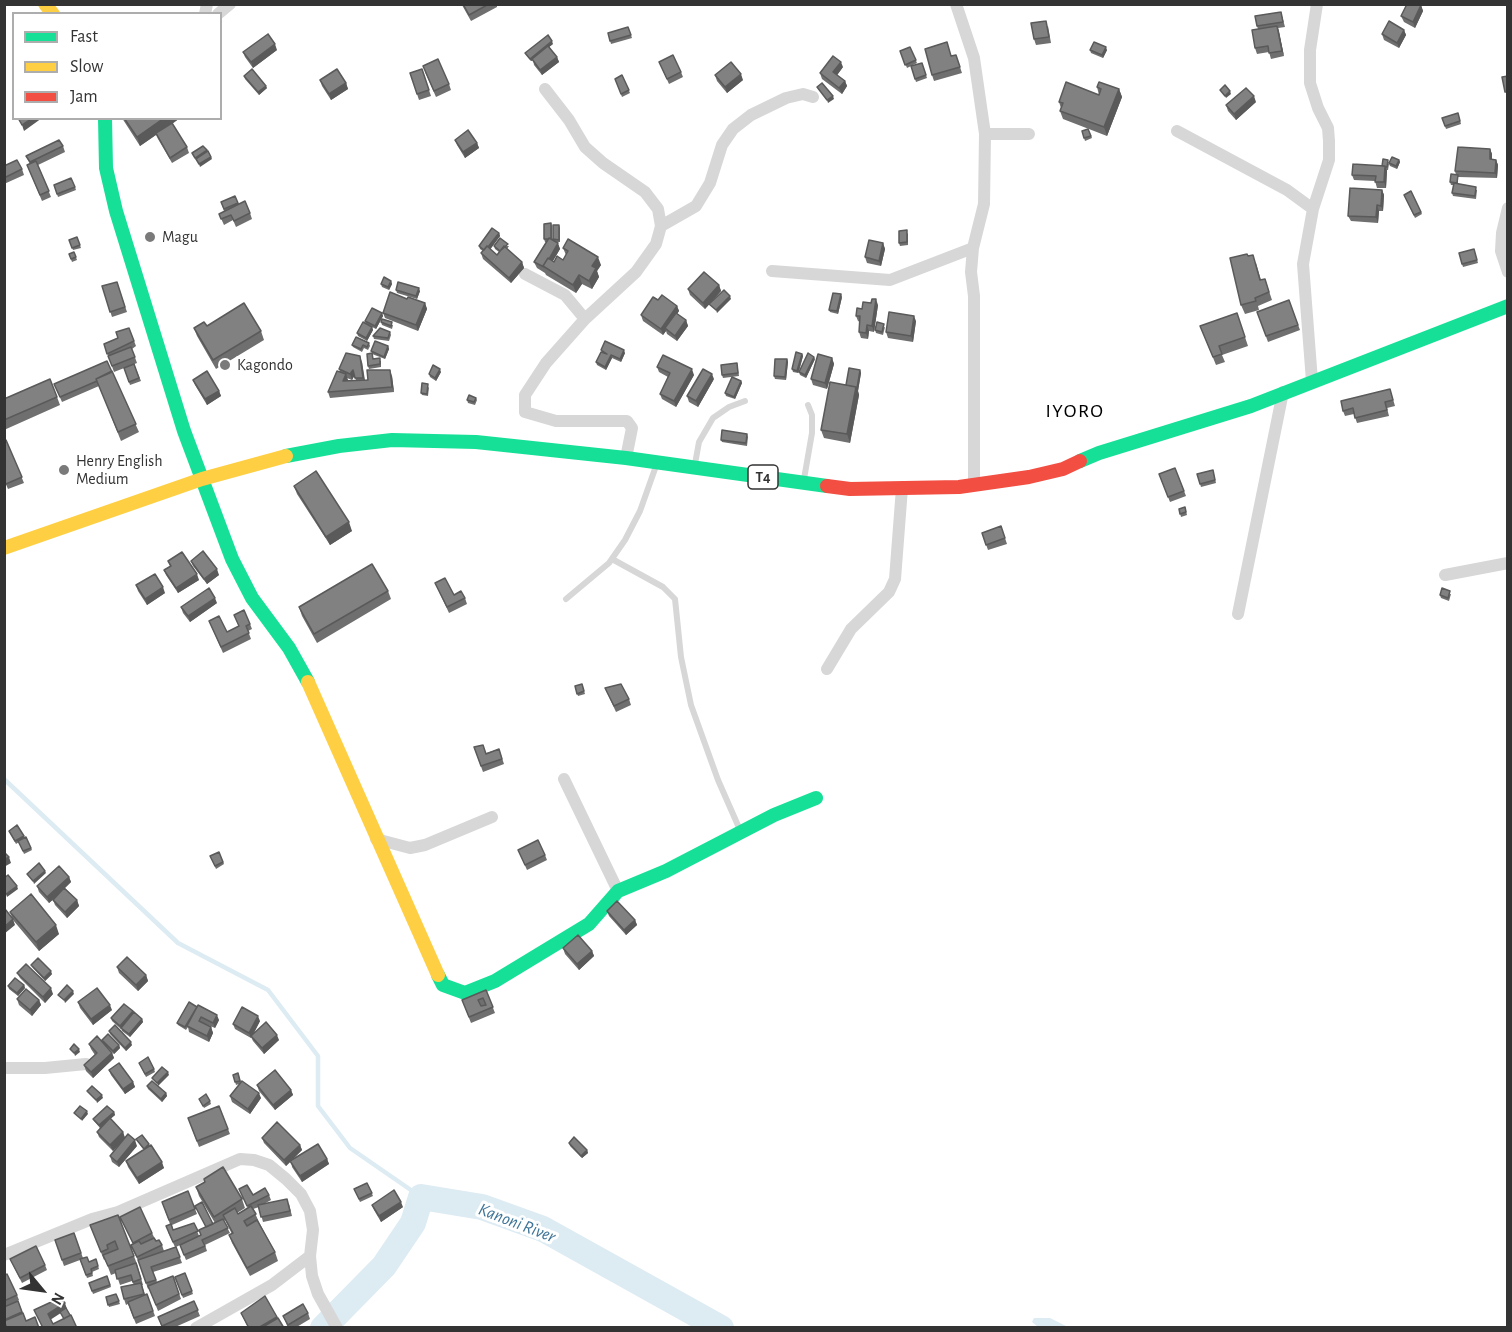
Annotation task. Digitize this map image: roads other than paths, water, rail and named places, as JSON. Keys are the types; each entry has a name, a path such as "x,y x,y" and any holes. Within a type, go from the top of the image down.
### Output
{"main road":[{"path":"105,120 106,168 116,211 202,479 232,559 252,598 289,648 318,699 337,751 443,985 465,993 495,981 589,924 604,910 618,891 666,871 740,831 816,798"},
{"name":"T4","path":"4,548 202,479 294,455 339,446 392,440 476,442 626,458 850,489 959,488 1063,469 1099,453 1251,406 1508,306"}],"street":[{"path":"1312,381 1303,264 1313,209 1329,160 1328,128 1318,108 1310,83 1310,50 1317,4"},
{"path":"955,5 974,58 985,134 984,204 973,248 971,272 974,296 974,484"},
{"path":"545,89 569,120 585,147 603,164 645,192 658,209 661,226 653,249 636,272 585,319 546,363 525,394 525,412 556,421 627,421 632,428 626,458"},
{"path":"661,226 696,207 703,198 722,146 733,129 751,115 786,98 803,94 813,97"},
{"path":"1177,131 1287,190 1313,209"},
{"path":"985,134 1029,134"},
{"path":"1508,208 1502,232 1501,251 1508,272"},
{"path":"772,271 890,280 973,248"},
{"path":"525,274 565,295 585,319"},
{"path":"1238,614 1283,392"},
{"path":"827,669 850,629 889,592 895,579 902,488"},
{"path":"1445,575 1508,563"},
{"path":"564,779 618,891"},
{"path":"376,839 410,848 425,845 492,817"},
{"path":"4,1068 45,1068 86,1064"},
{"path":"4,1255 92,1219 118,1212 240,1159 269,1165 301,1194 310,1211 312,1276 318,1294 337,1328"},
{"path":"196,1328 272,1285 310,1256"}],"lane":[{"path":"695,468 699,442 713,418 729,407 745,401"},
{"path":"803,483 812,433 812,415 808,405"},
{"path":"566,599 590,582 612,559 640,511 656,462"},
{"path":"612,559 663,587 675,599 681,657 691,705 718,780 740,831"}],"waterway":[{"path":"4,779 178,943 268,990 318,1056 318,1106 350,1148 421,1197"},
{"name":"Kanoni River","path":"323,1328 384,1266 413,1223 421,1197 482,1207 543,1229 721,1328"}],"place":[{"name":"Magu","path":"150,237"},
{"name":"Kagondo","path":"225,365"},
{"name":"Henry English Medium","path":"64,470"}],"district":[{"name":"IYORO","path":"1075,411"}]}
